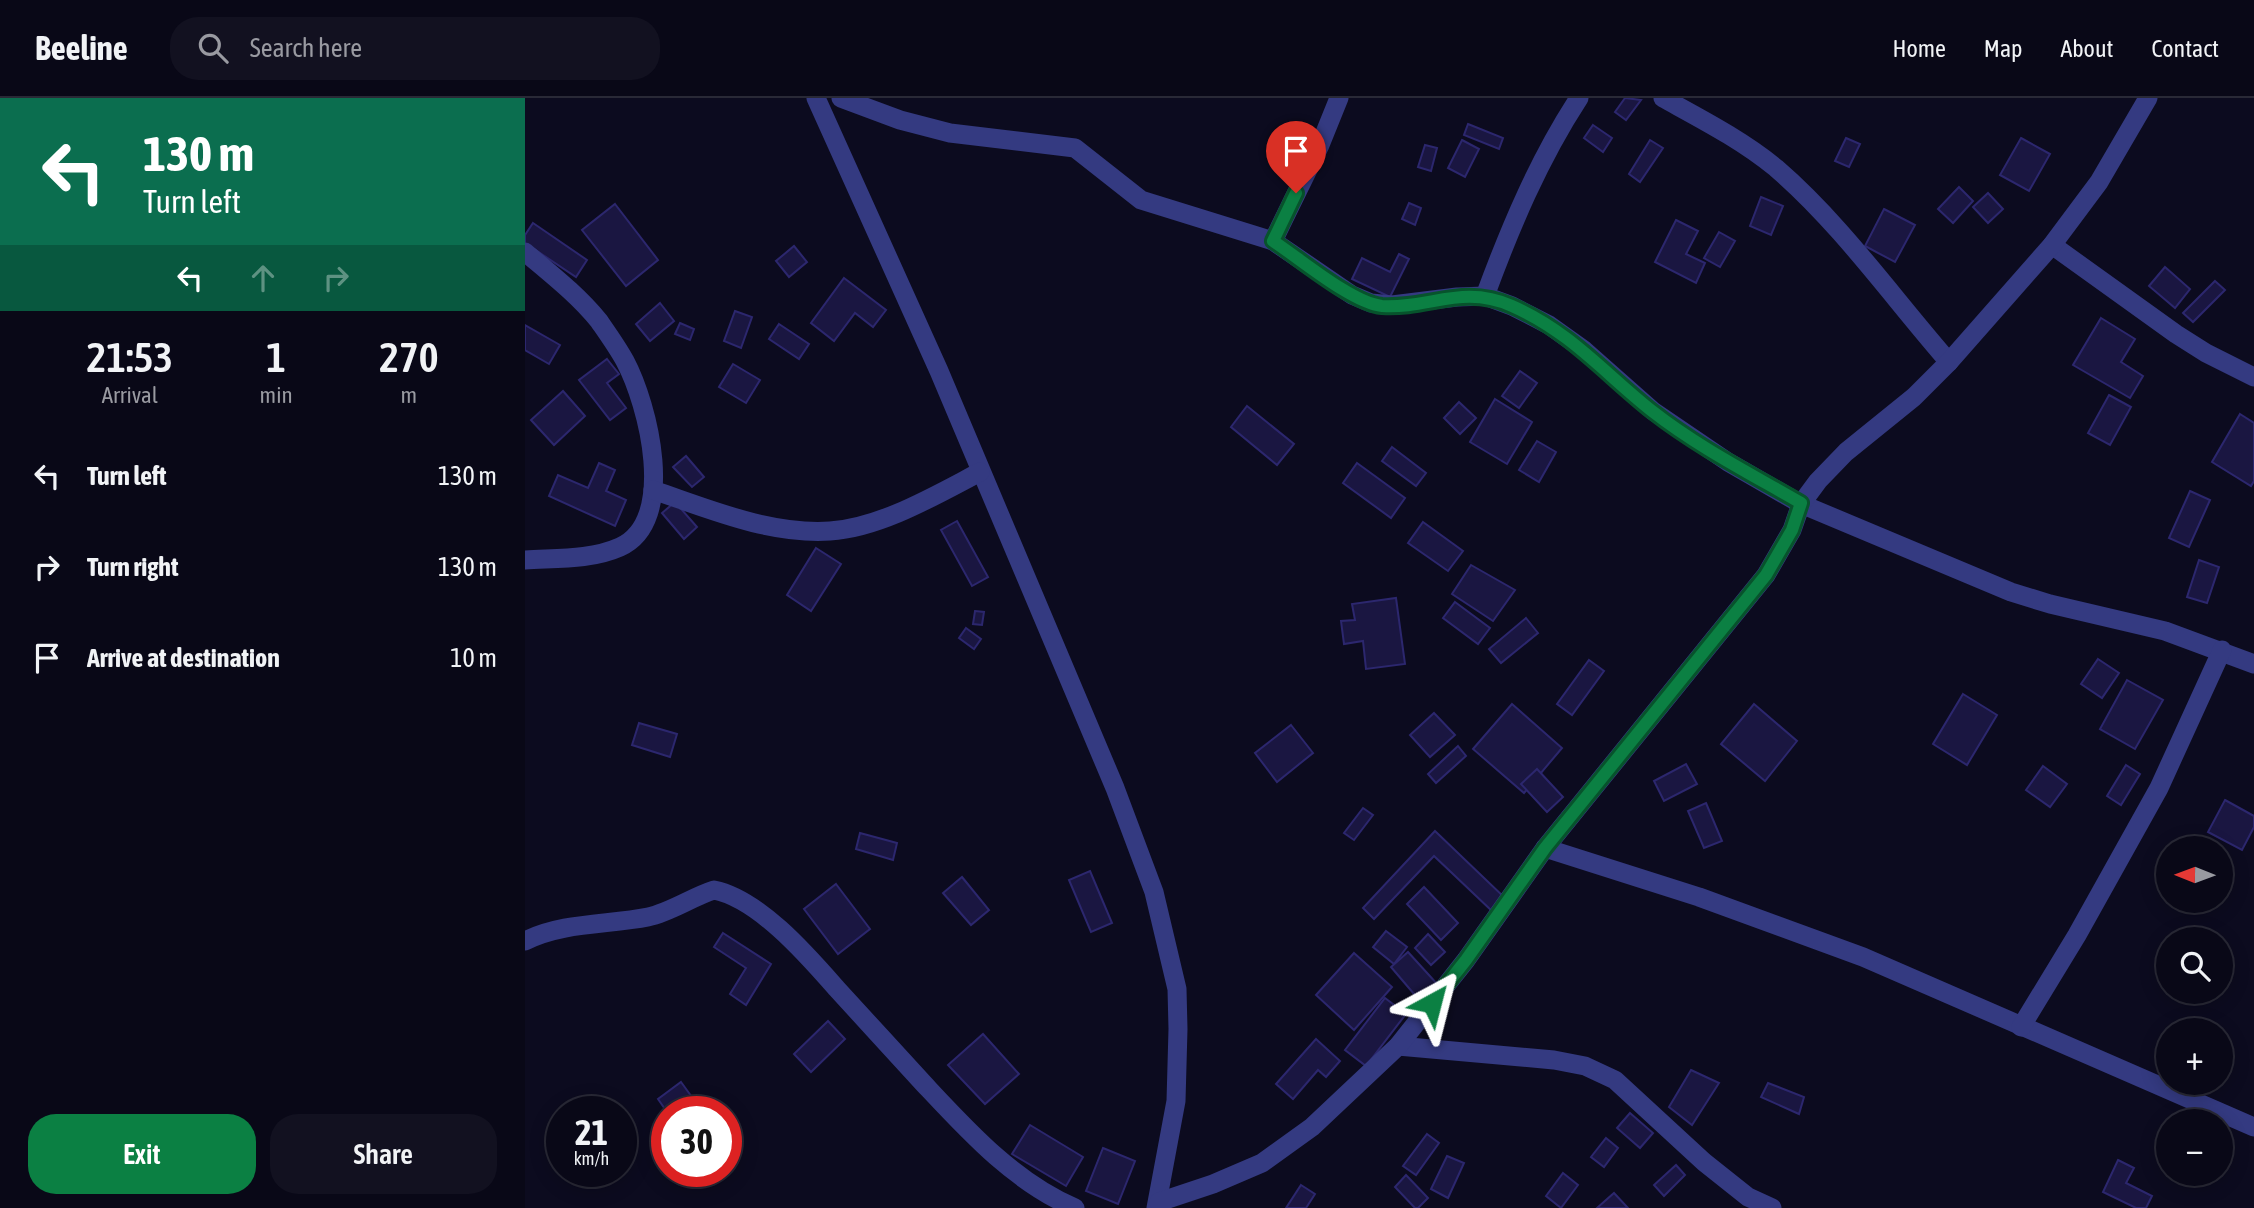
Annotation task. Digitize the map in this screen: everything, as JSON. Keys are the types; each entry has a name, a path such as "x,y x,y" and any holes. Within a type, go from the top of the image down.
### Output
{"street":[{"path":"816,98 939,371 1115,788 1154,892 1177,989 1176,1101 1158,1205"},
{"path":"841,98 899,120 950,133 1075,148 1141,201 1273,241 1352,295 1380,306 1485,296 1512,306 1549,325 1584,350 1653,411 1728,462 1801,503 2011,592 2165,631 2254,664"},
{"path":"1273,241 1320,145 1339,98"},
{"path":"1485,296 1504,244 1579,98"},
{"path":"1663,98 1717,128 1775,167 1825,217 1949,362"},
{"path":"1158,1205 1262,1163 1312,1128 1398,1046 1466,960 1545,848 1766,575 1792,530 1801,503 1818,481 1846,452 1914,397 1949,362 2052,245 2099,182 2148,98"},
{"path":"2052,245 2186,340 2254,377"},
{"path":"525,253 566,287 598,321 625,362 643,407 650,437 653,490 646,519 632,538 621,547 593,555 525,560"},
{"path":"653,490 739,518 778,527 805,532 833,531 871,523 926,500 980,472"},
{"path":"2021,1027 2077,935 2159,788 2222,650"},
{"path":"1545,848 1863,957 2254,1127"},
{"path":"525,941 539,934 566,928 652,916 714,890 725,892 745,903 798,945 961,1124 1018,1176 1075,1208"},
{"path":"1398,1046 1554,1060 1585,1066 1615,1080 1704,1162 1748,1197 1772,1208"}],"building":[{"path":"1625,98 1641,100 1626,120 1615,112"},
{"path":"1468,124 1503,138 1499,149 1464,135"},
{"path":"1593,125 1612,138 1603,152 1584,138"},
{"path":"1846,138 1860,144 1849,167 1835,161"},
{"path":"2021,138 2050,154 2029,191 2000,175"},
{"path":"1462,140 1479,149 1465,177 1448,168"},
{"path":"1650,140 1663,148 1640,182 1629,174"},
{"path":"1425,145 1437,148 1431,171 1418,167"},
{"path":"1959,187 1973,201 1953,223 1938,209"},
{"path":"1988,193 2003,209 1988,223 1973,207"},
{"path":"1761,197 1783,206 1771,235 1750,226"},
{"path":"1409,203 1421,208 1415,225 1402,219"},
{"path":"615,204 658,260 626,286 582,230"},
{"path":"1884,209 1915,225 1895,262 1865,246"},
{"path":"1676,220 1698,231 1686,254 1705,263 1696,283 1655,262"},
{"path":"533,223 587,260 576,277 525,243 525,235"},
{"path":"1719,232 1735,241 1720,267 1704,258"},
{"path":"794,246 807,262 789,277 776,261"},
{"path":"1399,254 1409,259 1390,297 1352,279 1362,258 1390,272"},
{"path":"2165,267 2190,289 2175,308 2149,286"},
{"path":"844,278 886,310 873,327 855,313 834,341 811,323"},
{"path":"2215,281 2225,290 2193,322 2183,313"},
{"path":"660,303 674,321 650,341 636,324"},
{"path":"735,311 752,317 741,348 724,341"},
{"path":"2101,318 2135,339 2121,362 2143,376 2130,398 2073,365"},
{"path":"680,323 694,329 690,340 675,334"},
{"path":"779,324 809,344 799,359 769,339"},
{"path":"525,325 560,345 549,364 525,350"},
{"path":"607,359 619,374 607,383 626,408 610,420 579,380"},
{"path":"733,364 760,380 746,403 719,387"},
{"path":"1520,371 1537,383 1519,408 1502,396"},
{"path":"563,391 585,416 554,445 531,420"},
{"path":"2109,395 2131,407 2110,445 2088,433"},
{"path":"1495,399 1532,422 1507,464 1470,442"},
{"path":"1459,402 1476,418 1460,434 1444,418"},
{"path":"1247,406 1294,444 1277,465 1231,427"},
{"path":"2240,414 2254,423 2254,481 2251,486 2212,462"},
{"path":"1537,441 1556,452 1539,482 1519,470"},
{"path":"1392,447 1426,473 1416,486 1382,461"},
{"path":"686,456 704,477 692,487 673,467"},
{"path":"599,463 615,470 606,491 626,500 615,526 549,496 558,475 588,488"},
{"path":"1357,463 1405,498 1391,518 1343,483"},
{"path":"2190,491 2210,500 2189,547 2169,538"},
{"path":"675,502 697,527 684,539 662,513"},
{"path":"957,521 988,577 972,586 941,530"},
{"path":"1423,522 1463,551 1448,571 1408,543"},
{"path":"816,548 841,564 811,611 787,595"},
{"path":"2199,560 2219,567 2207,603 2187,597"},
{"path":"1471,565 1515,590 1493,621 1452,594"},
{"path":"1396,598 1405,664 1366,669 1363,641 1344,644 1341,621 1355,620 1352,604"},
{"path":"1455,602 1490,628 1478,644 1443,618"},
{"path":"975,611 984,612 982,625 973,624"},
{"path":"1526,618 1538,633 1501,663 1489,649"},
{"path":"966,628 981,639 974,649 959,638"},
{"path":"2098,659 2119,673 2102,698 2081,684"},
{"path":"1589,660 1604,671 1572,715 1557,704"},
{"path":"2127,680 2163,700 2135,749 2100,729"},
{"path":"1963,694 1997,715 1967,765 1933,744"},
{"path":"1512,704 1562,748 1524,793 1473,749"},
{"path":"1754,704 1797,741 1765,781 1721,744"},
{"path":"1434,713 1455,735 1430,757 1410,735"},
{"path":"639,723 677,734 670,757 632,745"},
{"path":"1291,725 1313,753 1277,782 1255,753"},
{"path":"1458,746 1466,756 1436,783 1428,774"},
{"path":"1686,764 1697,784 1664,801 1654,781"},
{"path":"2126,765 2140,774 2121,805 2107,796"},
{"path":"2043,766 2067,784 2050,807 2026,790"},
{"path":"1537,769 1563,797 1547,812 1521,784"},
{"path":"2225,800 2254,816 2254,827 2242,850 2233,845 2233,836 2216,836 2208,832"},
{"path":"1706,803 1722,841 1704,848 1688,811"},
{"path":"1363,808 1373,815 1354,840 1344,833"},
{"path":"1435,831 1505,898 1493,912 1434,856 1374,919 1363,908"},
{"path":"860,833 897,843 893,860 856,849"},
{"path":"1090,871 1112,923 1091,932 1069,880"},
{"path":"962,877 989,910 971,925 943,893"},
{"path":"836,884 870,929 838,954 804,909"},
{"path":"1424,887 1458,923 1441,940 1407,904"},
{"path":"1386,931 1407,947 1394,964 1373,947"},
{"path":"723,933 771,964 746,1005 730,994 746,968 714,947"},
{"path":"1428,934 1445,952 1431,965 1415,948"},
{"path":"1408,952 1438,985 1420,1001 1391,967"},
{"path":"1354,953 1392,987 1354,1030 1316,995"},
{"path":"1385,998 1406,1014 1366,1066 1345,1050"},
{"path":"828,1021 845,1039 811,1072 794,1054"},
{"path":"983,1034 1019,1074 985,1104 948,1065"},
{"path":"1316,1039 1340,1061 1326,1077 1318,1070 1293,1099 1276,1084"},
{"path":"1691,1070 1719,1083 1692,1125 1669,1107"},
{"path":"681,1082 691,1096 662,1096"},
{"path":"1768,1083 1804,1097 1799,1114 1761,1097"},
{"path":"1630,1113 1653,1133 1640,1148 1617,1128"},
{"path":"1030,1125 1083,1157 1066,1186 1012,1154"},
{"path":"1427,1134 1439,1143 1416,1175 1403,1166"},
{"path":"1606,1138 1618,1148 1604,1167 1591,1157"},
{"path":"1103,1148 1135,1161 1118,1204 1086,1191"},
{"path":"1447,1156 1464,1163 1448,1198 1431,1189"},
{"path":"2118,1160 2134,1168 2126,1183 2152,1196 2146,1208 2136,1208 2103,1192"},
{"path":"1676,1165 1685,1175 1664,1196 1654,1185"},
{"path":"1563,1173 1578,1185 1561,1208 1546,1196"},
{"path":"1406,1175 1428,1198 1418,1208 1395,1187"},
{"path":"1301,1185 1315,1194 1306,1208 1286,1208"},
{"path":"1614,1193 1628,1208 1597,1208"}],"route":[{"path":"1296,193 1273,241 1352,295 1380,306 1485,296 1512,306 1549,325 1584,350 1653,411 1728,462 1801,503 1792,530 1766,575 1545,848 1466,960 1432,1003"}]}
